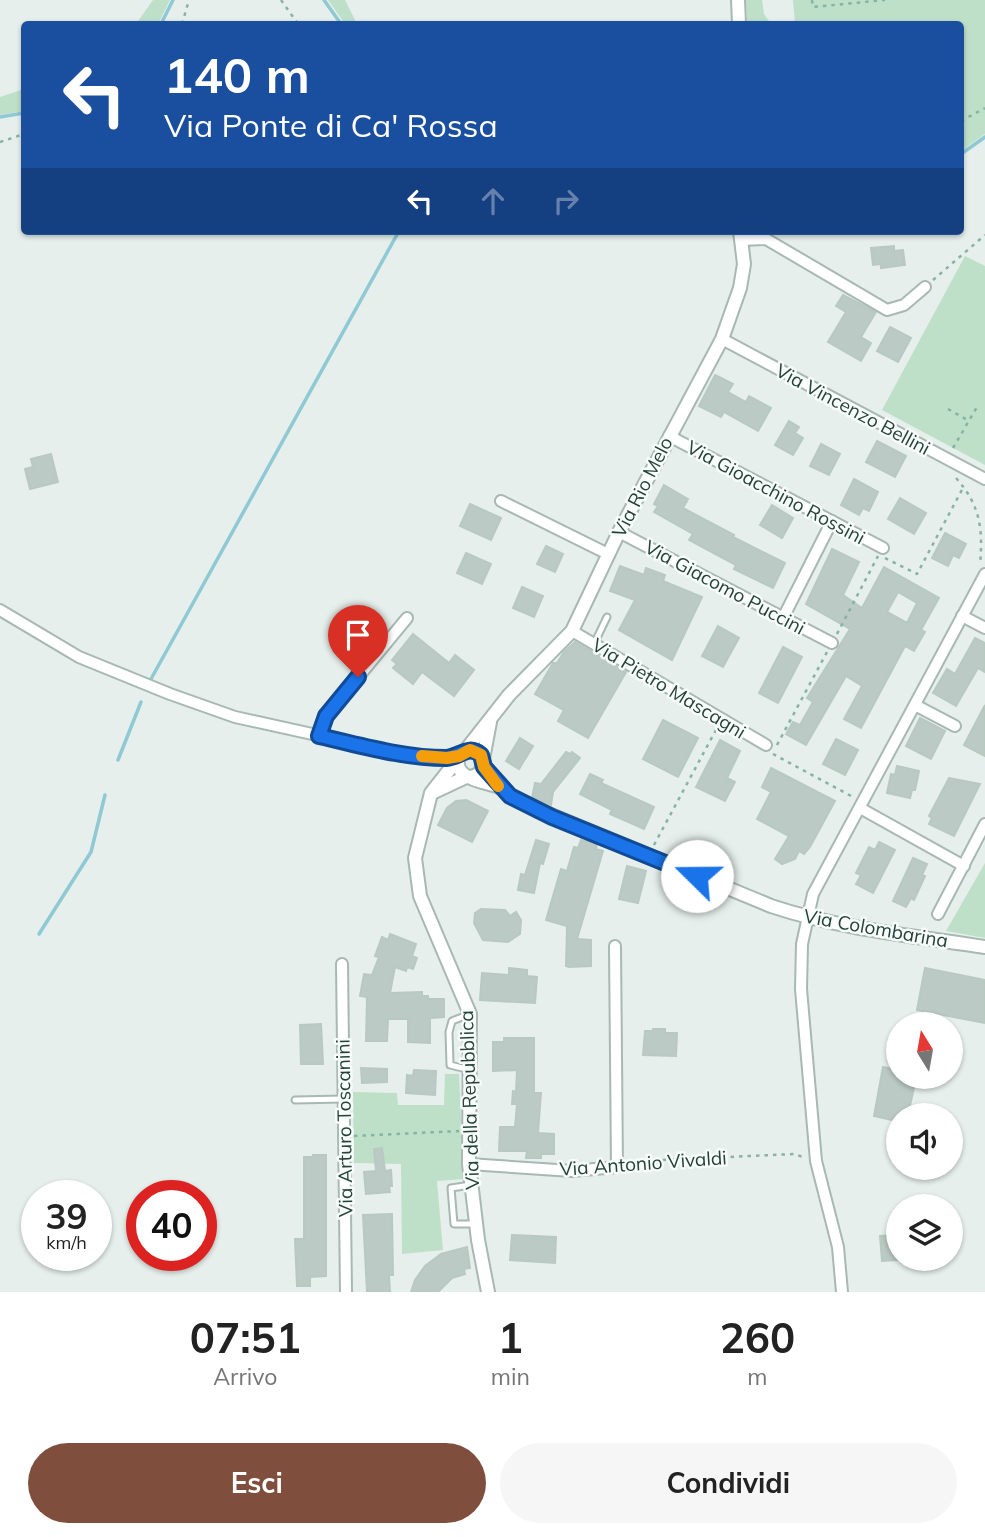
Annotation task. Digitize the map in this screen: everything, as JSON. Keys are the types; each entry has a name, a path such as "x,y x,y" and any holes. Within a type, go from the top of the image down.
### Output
{"street":[{"path":"738,0 739,21"},
{"path":"741,236 766,239 887,310 904,305 925,287"},
{"name":"Via Rio Melo","path":"460,756 509,695 572,631 619,532 722,339 740,288 744,264 741,236"},
{"name":"Via Vincenzo Bellini","path":"722,339 985,479"},
{"name":"Via Gioacchino Rossini","path":"669,436 832,521 881,552"},
{"path":"501,501 608,554"},
{"path":"783,618 832,521"},
{"name":"Via Giacomo Puccini","path":"619,532 832,643"},
{"path":"842,1292 838,1247 816,1161 801,989 802,944 806,918 813,894 985,574"},
{"path":"0,610 46,640 79,657 235,717 407,755 447,758 478,752 483,763"},
{"path":"962,616 985,628"},
{"path":"319,736 326,716 407,618"},
{"name":"Via Pietro Mascagni","path":"572,631 766,745"},
{"path":"915,705 955,726"},
{"path":"431,793 479,774 490,718"},
{"path":"460,756 459,772 469,777"},
{"name":"Via della Repubblica","path":"460,756 431,793 415,858 420,896 470,1014 469,1164 488,1292"},
{"name":"Via Colombarina","path":"483,763 499,787 529,806 806,918 985,947"},
{"name":"Via Colombarina","path":"469,777 499,787"},
{"path":"861,805 964,866"},
{"path":"938,914 985,824"},
{"path":"615,946 617,1167"},
{"name":"Via Arturo Toscanini","path":"342,964 346,1292"},
{"name":"Via Antonio Vivaldi","path":"469,1164 572,1171 617,1167"}],"lane":[{"path":"594,644 607,617"},
{"path":"470,1014 452,1021 449,1032 450,1065 470,1070"},
{"path":"295,1100 344,1099"},
{"path":"471,1185 451,1188 454,1224 476,1224"}],"path":[{"path":"183,21 189,0"},
{"path":"281,0 296,21"},
{"path":"812,0 813,7 885,0"},
{"path":"964,119 985,108"},
{"path":"0,142 21,135"},
{"path":"925,287 985,235"},
{"path":"977,407 946,458 950,470 964,486 977,509 982,531 979,586"},
{"path":"948,409 969,421"},
{"path":"881,552 917,574 964,486"},
{"path":"648,856 722,719"},
{"path":"766,745 772,754 861,805"},
{"path":"344,1137 469,1130"},
{"name":"Via Antonio Vivaldi","path":"617,1167 640,1161 794,1154 816,1161"}],"green space":[{"path":"153,0 170,0 160,21 138,21"},
{"path":"328,0 345,0 356,21 343,21"},
{"path":"746,0 762,0 764,14 769,21 747,21"},
{"path":"793,0 985,0 985,134 964,149 964,21 795,21"},
{"path":"21,90 21,112 0,115 0,97"},
{"path":"965,256 985,266 985,465 882,410"},
{"path":"985,863 985,938 946,931"},
{"path":"445,1074 459,1074 464,1179 437,1181 443,1250 402,1254 401,1164 354,1163 353,1092 397,1093 398,1105 444,1105"}],"building":[{"path":"894,246 894,251 903,250 905,265 881,268 881,264 873,265 871,248"},
{"path":"843,295 876,312 861,337 871,343 861,361 828,342 846,312 836,306"},
{"path":"890,327 911,338 898,362 877,351"},
{"path":"715,375 733,384 728,392 746,402 749,396 771,408 758,431 724,412 721,417 699,406"},
{"path":"789,421 799,427 795,433 803,438 793,455 775,445"},
{"path":"877,441 906,456 895,477 866,462"},
{"path":"821,444 840,454 829,475 810,466"},
{"path":"51,454 58,482 30,489 25,469 33,467 31,459"},
{"path":"854,479 878,492 869,511 863,508 859,515 841,505"},
{"path":"664,485 688,499 683,508 785,563 773,588 734,569 736,565 689,540 693,534 654,512 658,506 654,504"},
{"path":"900,498 926,513 914,534 888,519"},
{"path":"470,504 501,518 491,540 460,526"},
{"path":"772,505 793,518 782,538 760,525"},
{"path":"945,533 966,544 959,558 953,555 948,566 932,558"},
{"path":"546,546 563,554 555,572 537,564"},
{"path":"832,549 859,562 843,595 862,608 884,567 939,598 921,630 925,632 914,651 905,646 861,728 844,719 862,686 846,676 806,745 786,734 793,722 800,725 813,702 807,698 850,629 806,604","holes":["898,592 917,603 907,623 887,612"]},
{"path":"466,553 491,564 482,584 457,573"},
{"path":"620,566 644,575 646,568 665,575 663,581 702,597 672,660 619,630 635,600 610,591"},
{"path":"522,587 543,596 534,617 513,608"},
{"path":"718,626 739,638 723,667 702,656"},
{"path":"413,634 449,663 455,655 474,670 454,696 422,672 413,684 393,668 397,664 392,660"},
{"path":"975,638 985,643 985,672 978,668 956,706 933,693 947,669 955,674"},
{"path":"575,642 626,672 588,738 558,721 564,710 535,694 553,663 557,663"},
{"path":"783,647 802,657 778,703 759,693"},
{"path":"985,705 985,756 964,745"},
{"path":"920,718 945,731 931,759 906,746"},
{"path":"663,720 698,738 678,777 643,759"},
{"path":"520,738 533,746 519,769 506,761"},
{"path":"836,739 858,750 845,775 823,764"},
{"path":"720,740 740,751 727,778 735,782 725,801 696,787"},
{"path":"566,752 572,752 580,758 553,792 551,805 532,798 535,783 541,784"},
{"path":"897,766 919,771 915,790 912,790 910,798 887,793 891,774 895,775"},
{"path":"771,768 835,801 810,847 804,854 799,851 795,859 782,864 775,859 789,836 757,819 771,792 762,787"},
{"path":"590,774 603,780 601,783 654,807 644,829 610,814 612,810 580,794"},
{"path":"949,778 980,784 954,836 929,824 932,818 929,816"},
{"path":"466,800 488,811 472,842 438,825 447,808 456,801"},
{"path":"536,840 549,844 543,864 540,863 534,893 518,890 521,874 525,875"},
{"path":"581,840 597,844 596,849 603,851 577,939 591,940 591,966 569,967 566,966 567,926 546,920 561,869 567,871 574,847 578,848"},
{"path":"879,842 895,850 873,893 856,884 861,875 856,873 869,847 875,850"},
{"path":"913,858 927,864 922,875 925,876 914,900 911,898 906,907 893,901"},
{"path":"627,866 646,871 638,903 619,899"},
{"path":"481,909 505,910 510,916 516,912 521,920 520,934 508,942 483,940 474,923 475,913"},
{"path":"390,934 416,944 412,956 417,958 413,969 407,967 406,971 395,967 390,993 422,992 422,996 428,996 428,999 444,999 444,1017 430,1018 430,1043 408,1042 408,1019 388,1019 387,1041 366,1041 367,997 360,996 364,974 372,975 379,957 375,956 382,937 388,940"},
{"path":"509,968 527,970 527,976 537,977 535,1003 480,1000 482,973 509,975"},
{"path":"925,968 985,980 985,1023 963,1019 963,1012 917,1010"},
{"path":"321,1024 323,1064 301,1064 300,1025"},
{"path":"653,1029 677,1033 676,1056 643,1055 645,1031"},
{"path":"504,1038 534,1038 534,1093 541,1093 538,1133 554,1134 554,1154 541,1154 541,1158 526,1158 527,1151 499,1151 500,1127 515,1127 517,1104 512,1104 513,1091 516,1092 517,1070 493,1071 493,1042 504,1042"},
{"path":"883,1067 886,1068 886,1089 914,1089 911,1103 886,1103 886,1119 874,1116"},
{"path":"361,1068 387,1069 387,1082 362,1083"},
{"path":"414,1070 436,1071 435,1095 406,1093 407,1075 413,1076"},
{"path":"382,1148 385,1171 391,1170 390,1192 366,1194 364,1172 376,1171 374,1149"},
{"path":"326,1155 326,1276 310,1277 310,1286 297,1286 295,1239 304,1239 304,1157"},
{"path":"392,1214 393,1275 389,1275 390,1292 367,1292 363,1215"},
{"path":"512,1235 556,1237 555,1263 510,1260"},
{"path":"880,1236 886,1236 886,1261 882,1261"},
{"path":"467,1247 470,1268 464,1269 465,1274 452,1278 438,1292 411,1292 415,1280 425,1266 441,1254"}],"waterway":[{"path":"162,21 173,0"},
{"path":"324,0 339,21"},
{"path":"0,117 21,114"},
{"path":"964,152 985,137"},
{"path":"151,679 397,235"},
{"path":"118,760 141,702"},
{"path":"39,934 91,852 105,795"}],"slow traffic":[{"path":"422,756 447,758 474,750 481,755 484,767 498,786"}],"route":[{"path":"358,677 326,716 319,736 407,755 447,758 474,750 481,755 484,767 499,787 510,796 552,817 697,876"}]}
